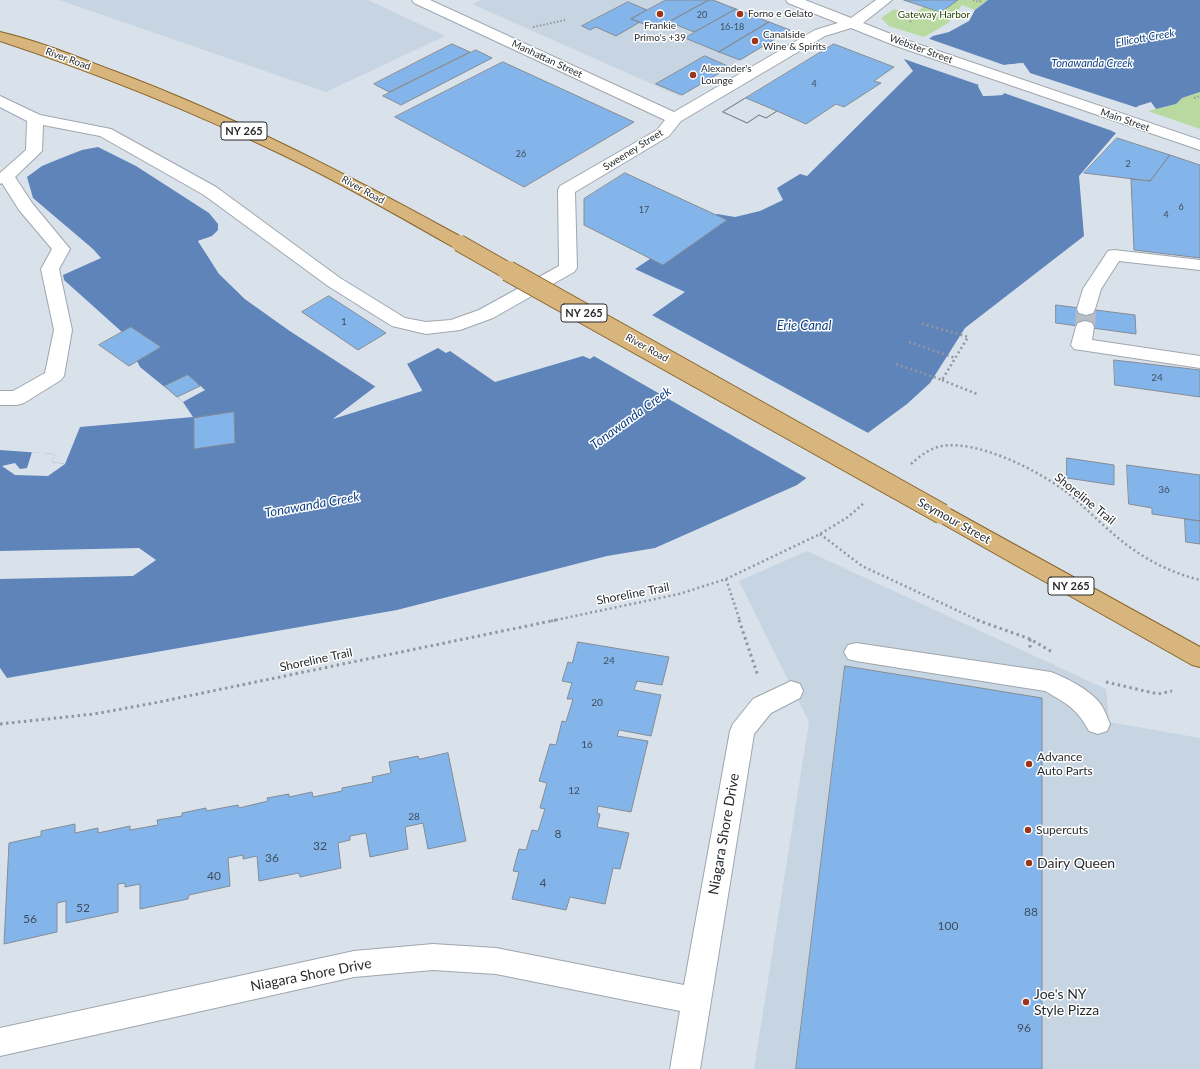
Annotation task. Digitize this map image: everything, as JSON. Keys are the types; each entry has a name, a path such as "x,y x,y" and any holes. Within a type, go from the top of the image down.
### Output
{"main road":[{"name":"River Road","path":"0,36 143,86 236,127 330,172 709,383"},
{"name":"Seymour Street","path":"709,383 1200,658"}],"street":[{"name":"Webster Street","path":"793,0 901,43 1051,94"},
{"name":"Sweeney Street","path":"35,119 105,132 210,191 334,282 399,322 426,328 453,326 486,314 568,268 566,190 662,133 675,118 820,33 853,23 885,0"},
{"name":"Manhattan Street","path":"431,2 675,118"},
{"name":"Main Street","path":"1051,94 1200,145"},
{"path":"0,101 35,119 34,151 3,178 60,249 50,270 62,330 54,376 17,398 0,398"},
{"path":"1200,265 1114,255 1092,290 1085,318 1081,345 1200,362"},
{"path":"856,652 1051,682 1076,697 1090,709 1098,724"},
{"name":"Niagara Shore Drive","path":"686,1069 696,1000 742,731 762,706 791,691"},
{"name":"Niagara Shore Drive","path":"0,1042 354,964 433,957 496,961 696,1000"}],"path":[{"path":"973,0 979,2 982,0"},
{"path":"527,28 565,20"},
{"path":"1194,98 1200,96"},
{"path":"920,323 968,337 942,380"},
{"path":"909,342 955,358"},
{"path":"896,364 977,394"},
{"name":"Shoreline Trail","path":"907,467 925,452 940,446 956,446 992,453 1028,468 1065,491 1134,550 1153,563 1177,573 1200,580"},
{"name":"Shoreline Trail","path":"0,724 94,714 154,703 679,594 726,579 820,534 848,517 865,502"},
{"path":"820,534 862,566 978,620 1030,639 1057,654"},
{"path":"726,579 758,677"},
{"path":"1100,678 1113,684 1158,694 1172,690"}],"shaded area":[{"path":"59,0 368,0 445,36 326,92"},
{"path":"481,0 714,0 791,30 679,96 472,4"},
{"path":"807,551 1106,689 1109,722 1200,738 1200,1069 754,1069 809,722 739,581"}],"green space":[{"name":"Gateway Harbor","path":"933,0 988,0 975,10 962,5 948,23 924,37 889,26 881,18 894,9 912,15"},
{"path":"1200,92 1200,129 1148,111 1176,104 1182,98"}],"water":[{"name":"Erie Canal","path":"988,0 1200,0 1200,92 1182,98 1176,104 1156,109 1151,102 1138,106 1112,131 1116,133 1079,176 1084,236 965,328 930,383 907,404 797,485 655,548 607,556 397,610 7,678 0,668 0,450 55,454 52,462 65,464 80,427 193,417 183,402 140,367 122,332 64,280 63,275 101,258 93,249 33,198 27,177 42,166 82,150 98,147 136,166 209,213 218,224 218,230 212,236 198,241 219,274 245,299 290,331 376,387 334,418 422,390 407,364 438,348 446,353 450,351 495,382 583,356 590,359 685,292 635,269 717,214 735,217 760,211 783,200 777,188 800,174 807,176 913,71 903,58 933,36 949,32 969,21 975,10","holes":["1023,63 1030,73 1002,95 984,96 978,86 1004,65"]}],"pier":[{"path":"927,38 1004,65 1023,63 1030,73 1138,108 1116,131 1118,133 1004,93 1002,95 983,96 978,86 979,85 901,58","holes":["1022,65 1027,73 1001,93 985,94 980,86 1005,67"]},
{"path":"208,239 201,242 220,272 246,297 291,329 378,385 378,388 344,413 419,390 405,364 407,364 422,391 333,419 376,386 290,331 245,299 219,273 198,241"},
{"path":"650,314 870,434 808,479 592,355"},
{"path":"188,375 205,390 183,402 164,386"},
{"path":"32,452 55,454 52,462 65,464 48,476 15,475 2,466 15,463 20,469 27,468"},
{"path":"139,548 156,560 133,576 0,579 0,551"}],"building":[{"name":"Frankie Primo's +39","path":"666,0 709,0 656,29 631,19"},
{"path":"709,0 713,0 736,9 694,32 669,22"},
{"path":"904,0 958,0 941,12"},
{"path":"628,2 647,10 631,19 640,22 616,36 596,27 590,30 582,26"},
{"path":"736,9 769,22 719,52 685,38"},
{"name":"Canalside Wine & Spirits","path":"769,22 790,30 740,60 719,52"},
{"path":"452,44 470,52 389,92 374,84"},
{"path":"834,44 894,67 874,81 881,83 844,107 836,104 806,124 777,111 766,118 759,115 747,123 723,112"},
{"path":"476,50 492,58 401,105 383,96"},
{"name":"Alexander's Lounge","path":"705,56 730,67 682,95 656,84"},
{"path":"503,62 634,122 524,187 395,117"},
{"path":"746,98 777,111 766,118 759,115 747,123 723,112"},
{"path":"1117,138 1170,155 1150,181 1084,173"},
{"path":"1170,155 1200,165 1200,258 1134,250 1131,179 1150,181"},
{"path":"625,173 727,220 663,265 584,225 584,199"},
{"path":"329,296 386,333 358,350 302,312"},
{"path":"1056,305 1135,315 1136,334 1056,323"},
{"path":"131,327 161,347 129,366 99,345"},
{"path":"1114,360 1200,370 1200,397 1115,385"},
{"path":"188,375 200,386 177,397 165,386"},
{"path":"234,412 235,443 194,449 194,418"},
{"path":"1067,458 1114,465 1114,485 1067,478"},
{"path":"1127,465 1200,475 1200,521 1152,514 1152,508 1129,504"},
{"path":"1185,519 1200,521 1200,544 1186,542"},
{"path":"578,642 669,657 662,685 637,681 634,690 661,695 651,736 619,730 617,736 648,741 631,812 598,806 597,813 600,814 597,827 629,833 620,869 613,868 605,904 570,897 566,910 512,899 519,872 513,871 519,849 526,850 532,830 538,831 545,809 540,808 547,783 539,781 550,744 556,745 562,721 566,722 573,699 567,699 572,683 562,681 568,662 572,663"},
{"path":"845,666 1042,698 1042,1069 796,1069"},
{"path":"448,753 466,841 428,849 423,823 405,827 408,849 370,857 366,833 350,836 350,840 338,843 341,868 300,877 299,873 259,881 257,856 243,859 243,855 228,858 230,886 189,895 188,899 140,909 140,884 125,887 125,883 118,884 118,912 66,923 66,901 57,903 57,932 4,944 9,843 41,836 41,831 75,824 75,833 98,828 98,833 130,826 130,830 158,825 157,820 182,816 182,813 206,808 206,811 238,805 239,808 268,801 267,798 289,794 289,797 312,792 313,797 342,791 342,788 373,782 372,777 391,773 389,762 418,756 419,759"}],"tunnel":[{"path":"1085,327 1086,309"}],"place":[{"name":"Frankie Primo's +39","path":"660,14"},
{"name":"Forno e Gelato","path":"740,14"},
{"name":"Canalside Wine & Spirits","path":"755,41"},
{"name":"Alexander's Lounge","path":"693,75"},
{"name":"Advance Auto Parts","path":"1029,764"},
{"name":"Supercuts","path":"1028,830"},
{"name":"Dairy Queen","path":"1029,863"},
{"name":"Joe's NY Style Pizza","path":"1026,1002"}],"water label":[{"name":"Ellicott Creek","path":"1145,38"},
{"name":"Tonawanda Creek","path":"1092,63"},
{"name":"Tonawanda Creek","path":"631,418"},
{"name":"Tonawanda Creek","path":"312,505"}]}
